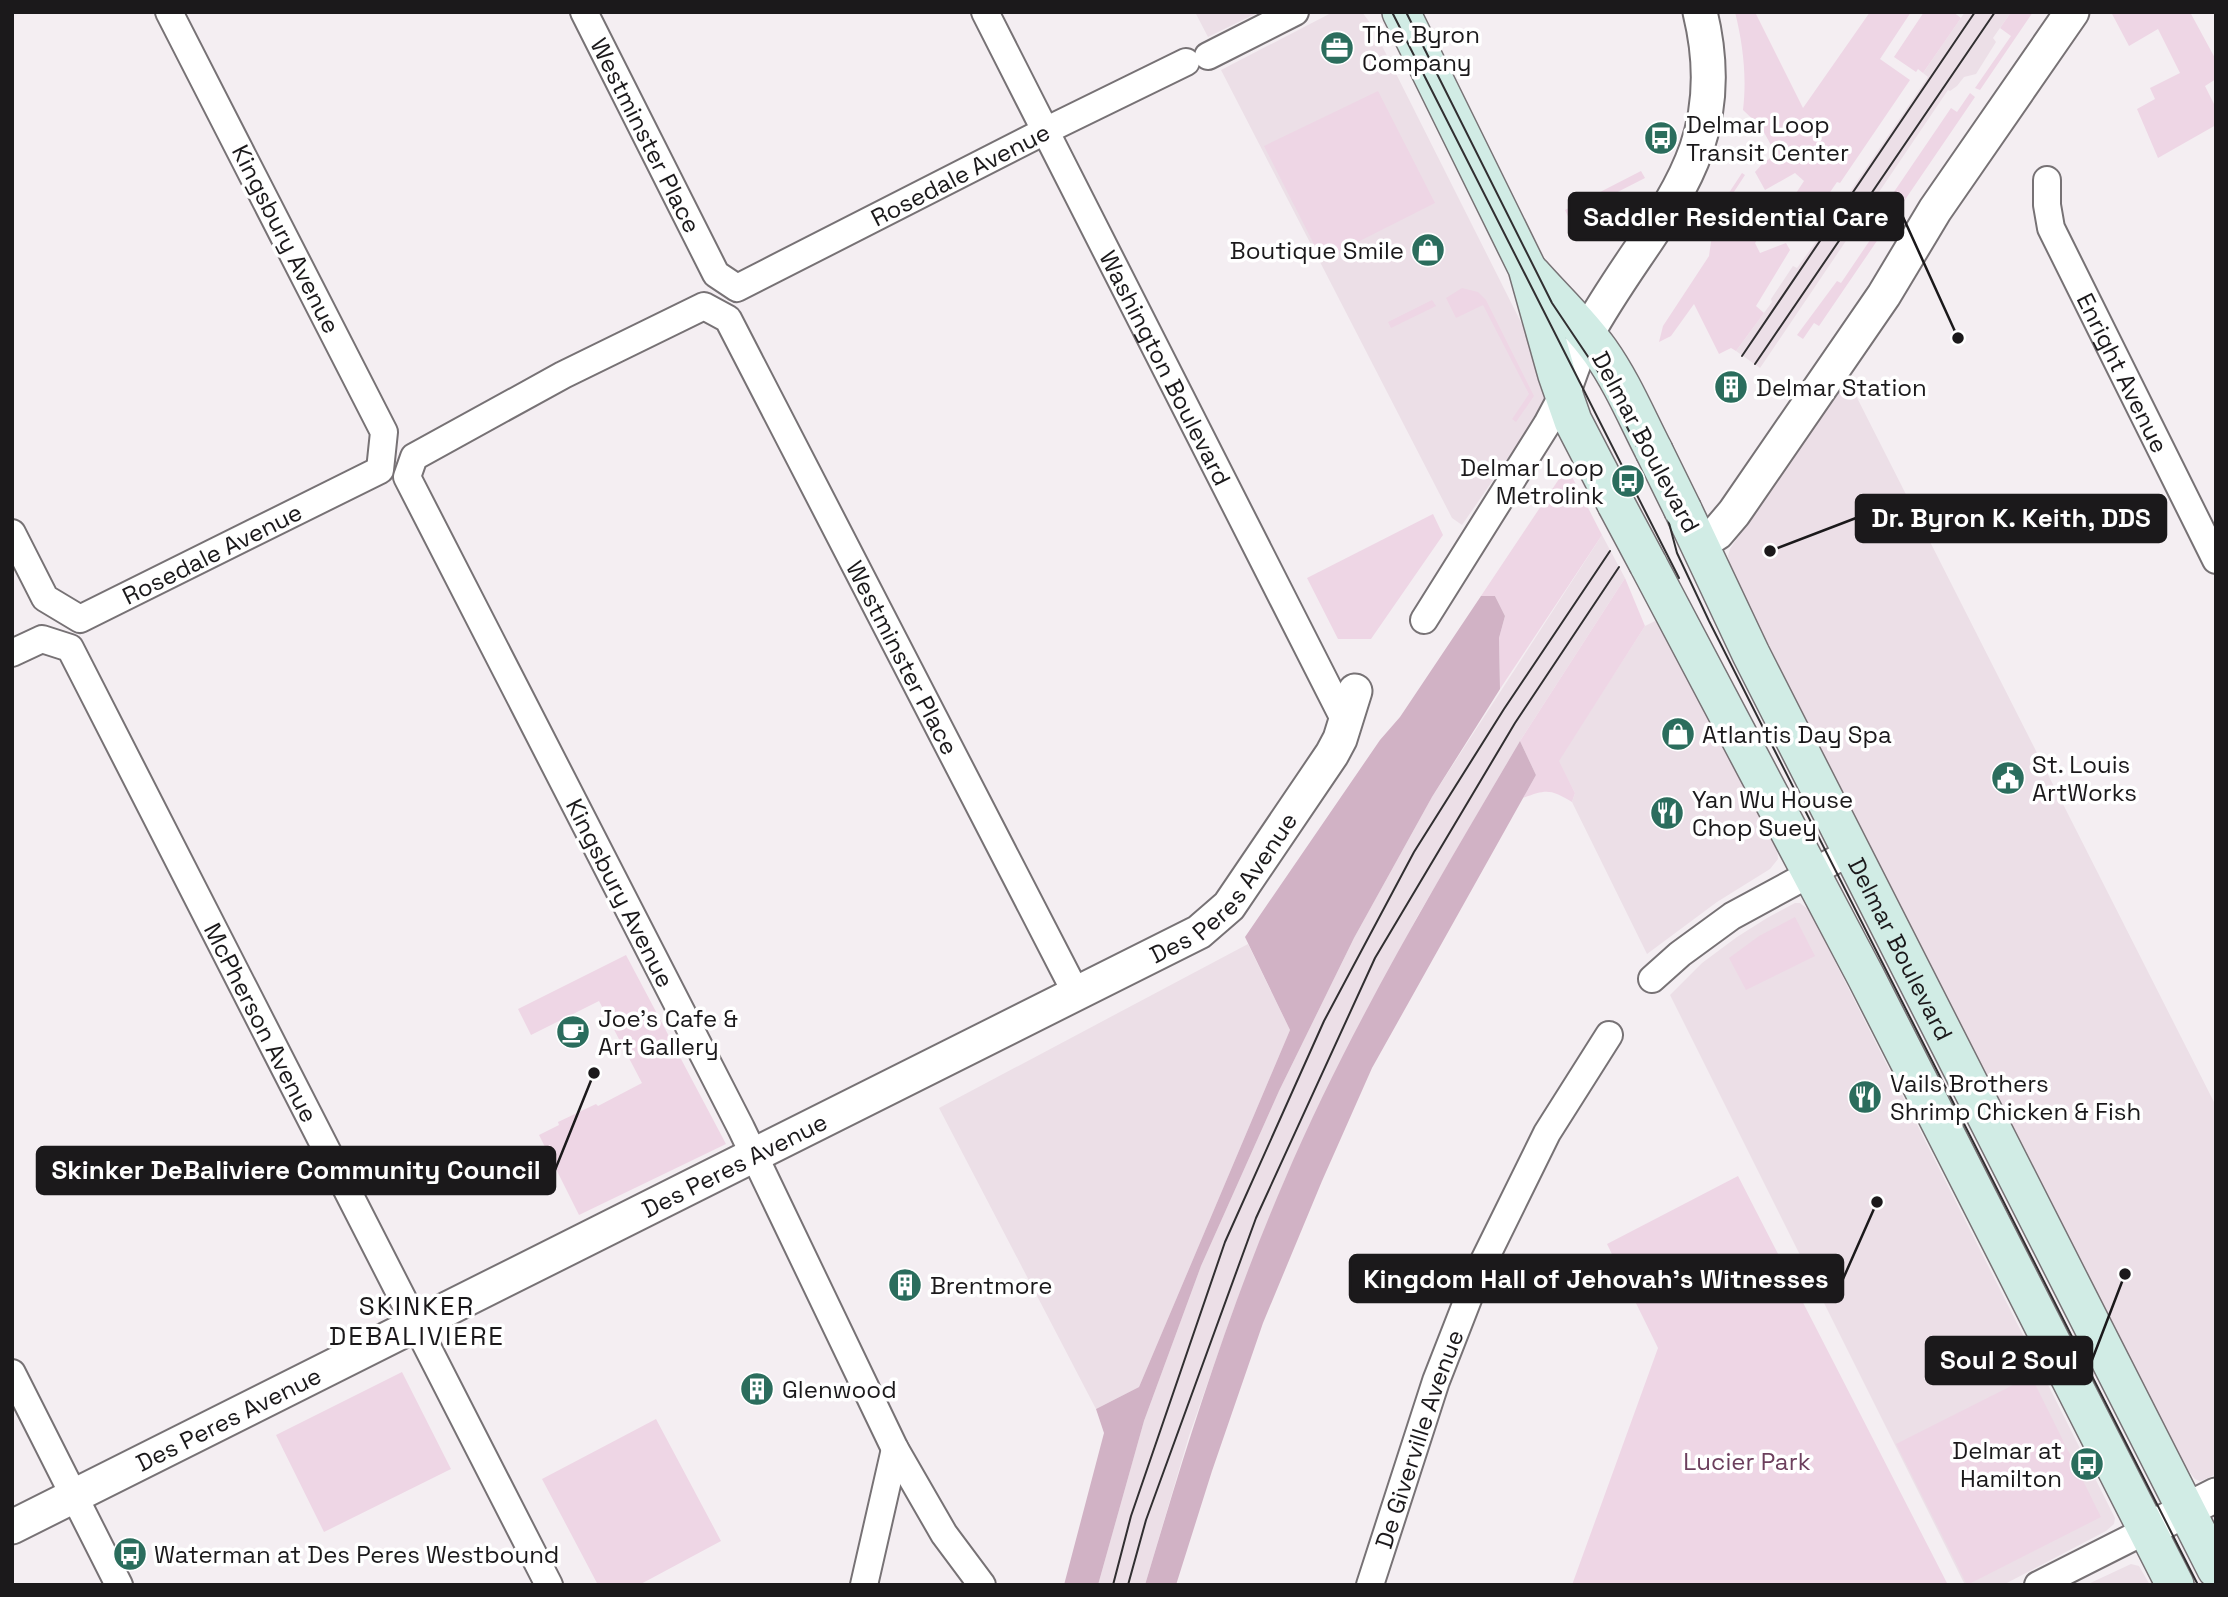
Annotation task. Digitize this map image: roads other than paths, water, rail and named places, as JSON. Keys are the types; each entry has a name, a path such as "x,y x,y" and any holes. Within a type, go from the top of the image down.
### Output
{"main road":[{"name":"Delmar Boulevard","path":"1401,12 1527,268 1573,421 1866,977 2175,1585"},
{"name":"Delmar Boulevard","path":"1527,268 1587,333 1614,372 1850,852 2201,1503 2216,1569"}],"street":[{"name":"Kingsbury Avenue","path":"169,12 384,432 380,470"},
{"name":"Westminster Place","path":"584,12 716,274 737,288"},
{"name":"Washington Boulevard","path":"985,12 1346,723"},
{"name":"Rosedale Avenue","path":"737,288 1045,131 1294,12"},
{"path":"1424,620 1547,424 1563,394 1587,333 1685,179 1698,148 1709,97 1700,12"},
{"path":"1700,544 1717,533 1734,513 1884,295 1935,209 2072,12"},
{"name":"Enright Avenue","path":"2047,180 2051,228 2216,560"},
{"name":"Westminster Place","path":"414,457 563,375 704,306 728,319 1077,995"},
{"name":"Kingsbury Avenue","path":"414,457 407,477 755,1156 895,1450 944,1534 982,1585"},
{"name":"Rosedale Avenue","path":"12,533 45,598 80,619 380,470"},
{"name":"McPherson Avenue","path":"12,653 42,639 70,648 549,1585"},
{"name":"Des Peres Avenue","path":"12,1527 1183,942 1216,919 1229,906 1332,754 1346,723 1355,691"},
{"path":"1652,979 1732,916 1850,852"},
{"name":"De Giverville Avenue","path":"1370,1585 1436,1381 1479,1271 1547,1133 1609,1035"},
{"path":"12,1373 119,1585"},
{"path":"864,1585 895,1450"},
{"path":"2038,1585 2201,1503"}],"tram line":[{"path":"1392,12 1679,578"},
{"path":"1406,12 1552,303 1601,376 1656,484 1677,553 1709,621 2198,1585"},
{"path":"1742,356 1975,12"},
{"path":"1755,364 1995,12"},
{"path":"1113,1585 1131,1516 1225,1242 1324,1021 1414,852 1504,709 1610,551"},
{"path":"1128,1585 1146,1520 1256,1218 1375,958 1515,723 1619,567"}],"place":[{"name":"The Byron Company","path":"1337,48"},
{"name":"Delmar Loop Transit Center","path":"1661,138"},
{"name":"Boutique Smile","path":"1428,250"},
{"name":"Saddler Residential Care","path":"1958,338"},
{"name":"Delmar Station","path":"1731,387"},
{"name":"Delmar Loop Metrolink","path":"1628,481"},
{"name":"Dr. Byron K. Keith, DDS","path":"1770,551"},
{"name":"Atlantis Day Spa","path":"1678,734"},
{"name":"St. Louis ArtWorks","path":"2008,778"},
{"name":"Yan Wu House Chop Suey","path":"1667,813"},
{"name":"Joe's Cafe & Art Gallery","path":"573,1032"},
{"name":"Skinker DeBaliviere Community Council","path":"594,1073"},
{"name":"Vails Brothers Shrimp Chicken & Fish","path":"1865,1097"},
{"name":"Kingdom Hall of Jehovah's Witnesses","path":"1877,1202"},
{"name":"Soul 2 Soul","path":"2125,1274"},
{"name":"Brentmore","path":"905,1285"},
{"name":"Glenwood","path":"757,1389"},
{"name":"Delmar at Hamilton","path":"2087,1464"},
{"name":"Waterman at Des Peres Westbound","path":"130,1554"}],"district":[{"name":"SKINKER DEBALIVIERE","path":"417,1321"}],"park label":[{"name":"Lucier Park","path":"1747,1461"}]}
